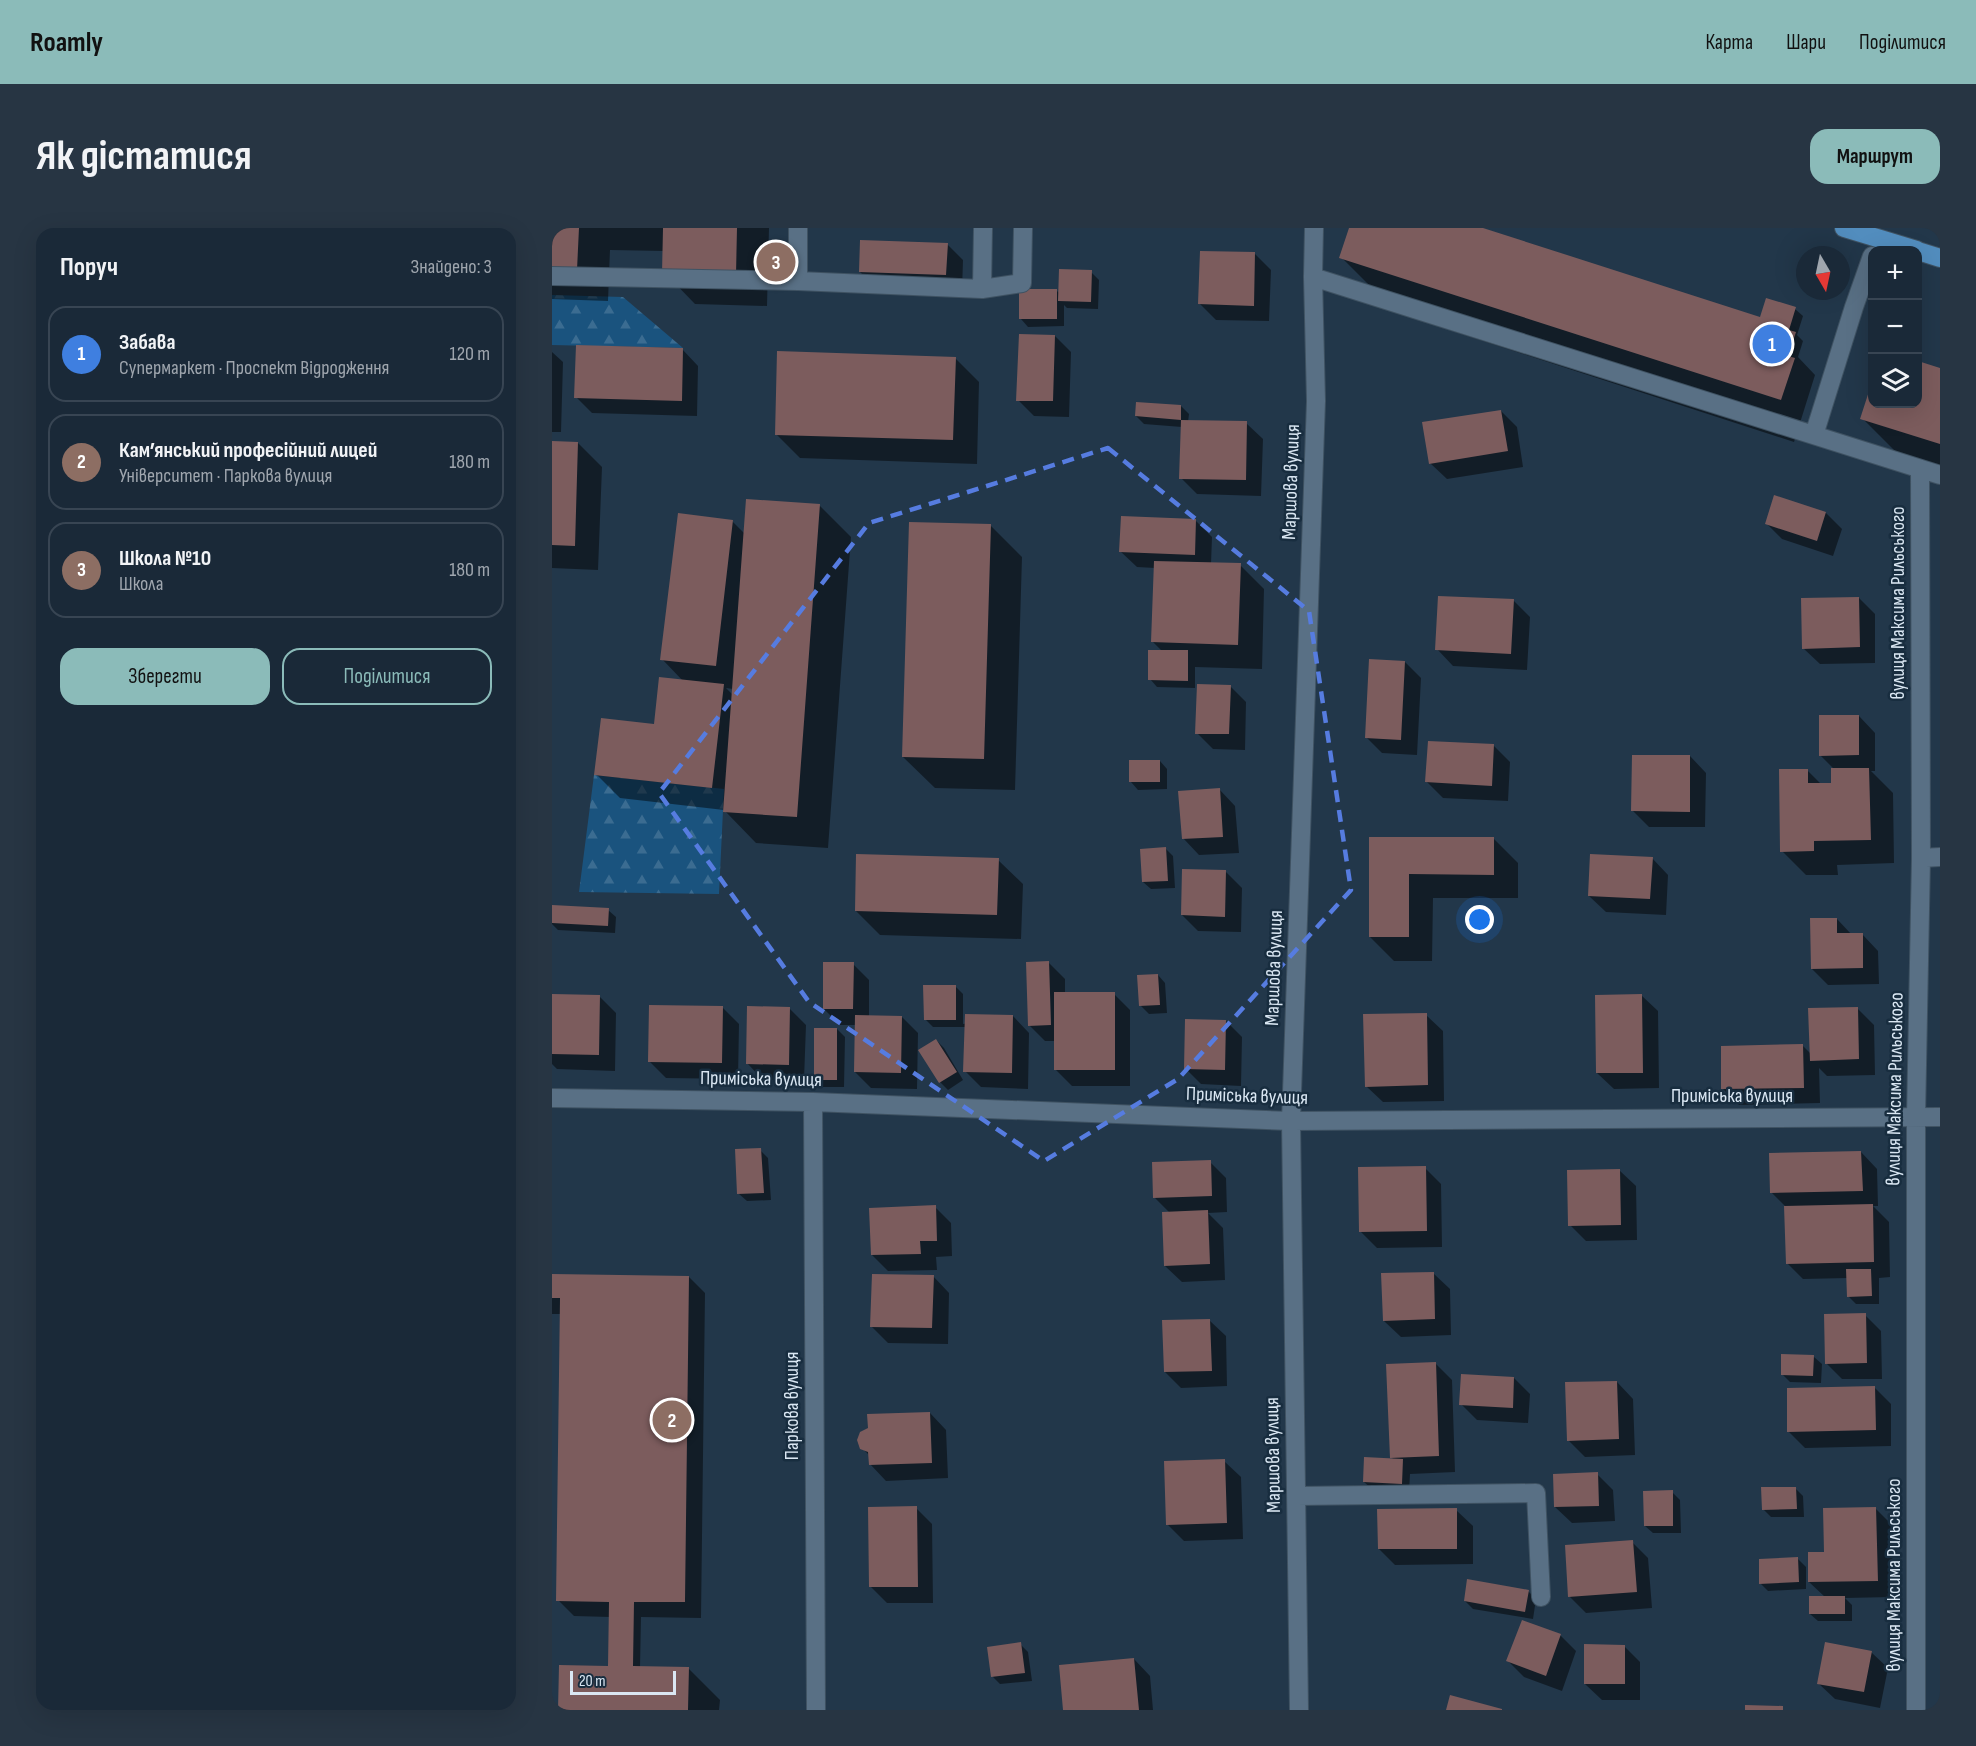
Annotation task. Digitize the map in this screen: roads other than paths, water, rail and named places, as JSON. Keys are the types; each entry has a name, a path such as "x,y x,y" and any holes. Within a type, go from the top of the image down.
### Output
{"main road":[{"path":"1844,228 1877,245"},
{"path":"1922,253 1940,258"}],"street":[{"path":"798,228 798,281"},
{"path":"982,289 983,228"},
{"path":"552,276 798,281 982,289 1022,283 1023,228"},
{"name":"Маршова вулиця","path":"1299,1710 1291,1121 1316,402 1314,228"},
{"path":"1814,435 1868,267"},
{"path":"1313,276 1940,475"},
{"name":"вулиця Максима Рильського","path":"1916,1710 1916,1118 1921,858 1920,469"},
{"path":"1921,858 1940,857"},
{"name":"Приміська вулиця","path":"552,1098 813,1102 1291,1121 1940,1117"},
{"name":"Паркова вулиця","path":"813,1102 816,1710"},
{"path":"1296,1496 1536,1493 1541,1597"}],"place":[{"name":"Школа №10","path":"776,262"},
{"name":"Забава","path":"1772,344"},
{"name":"Кам’янський професійний лицей","path":"672,1420"}]}
